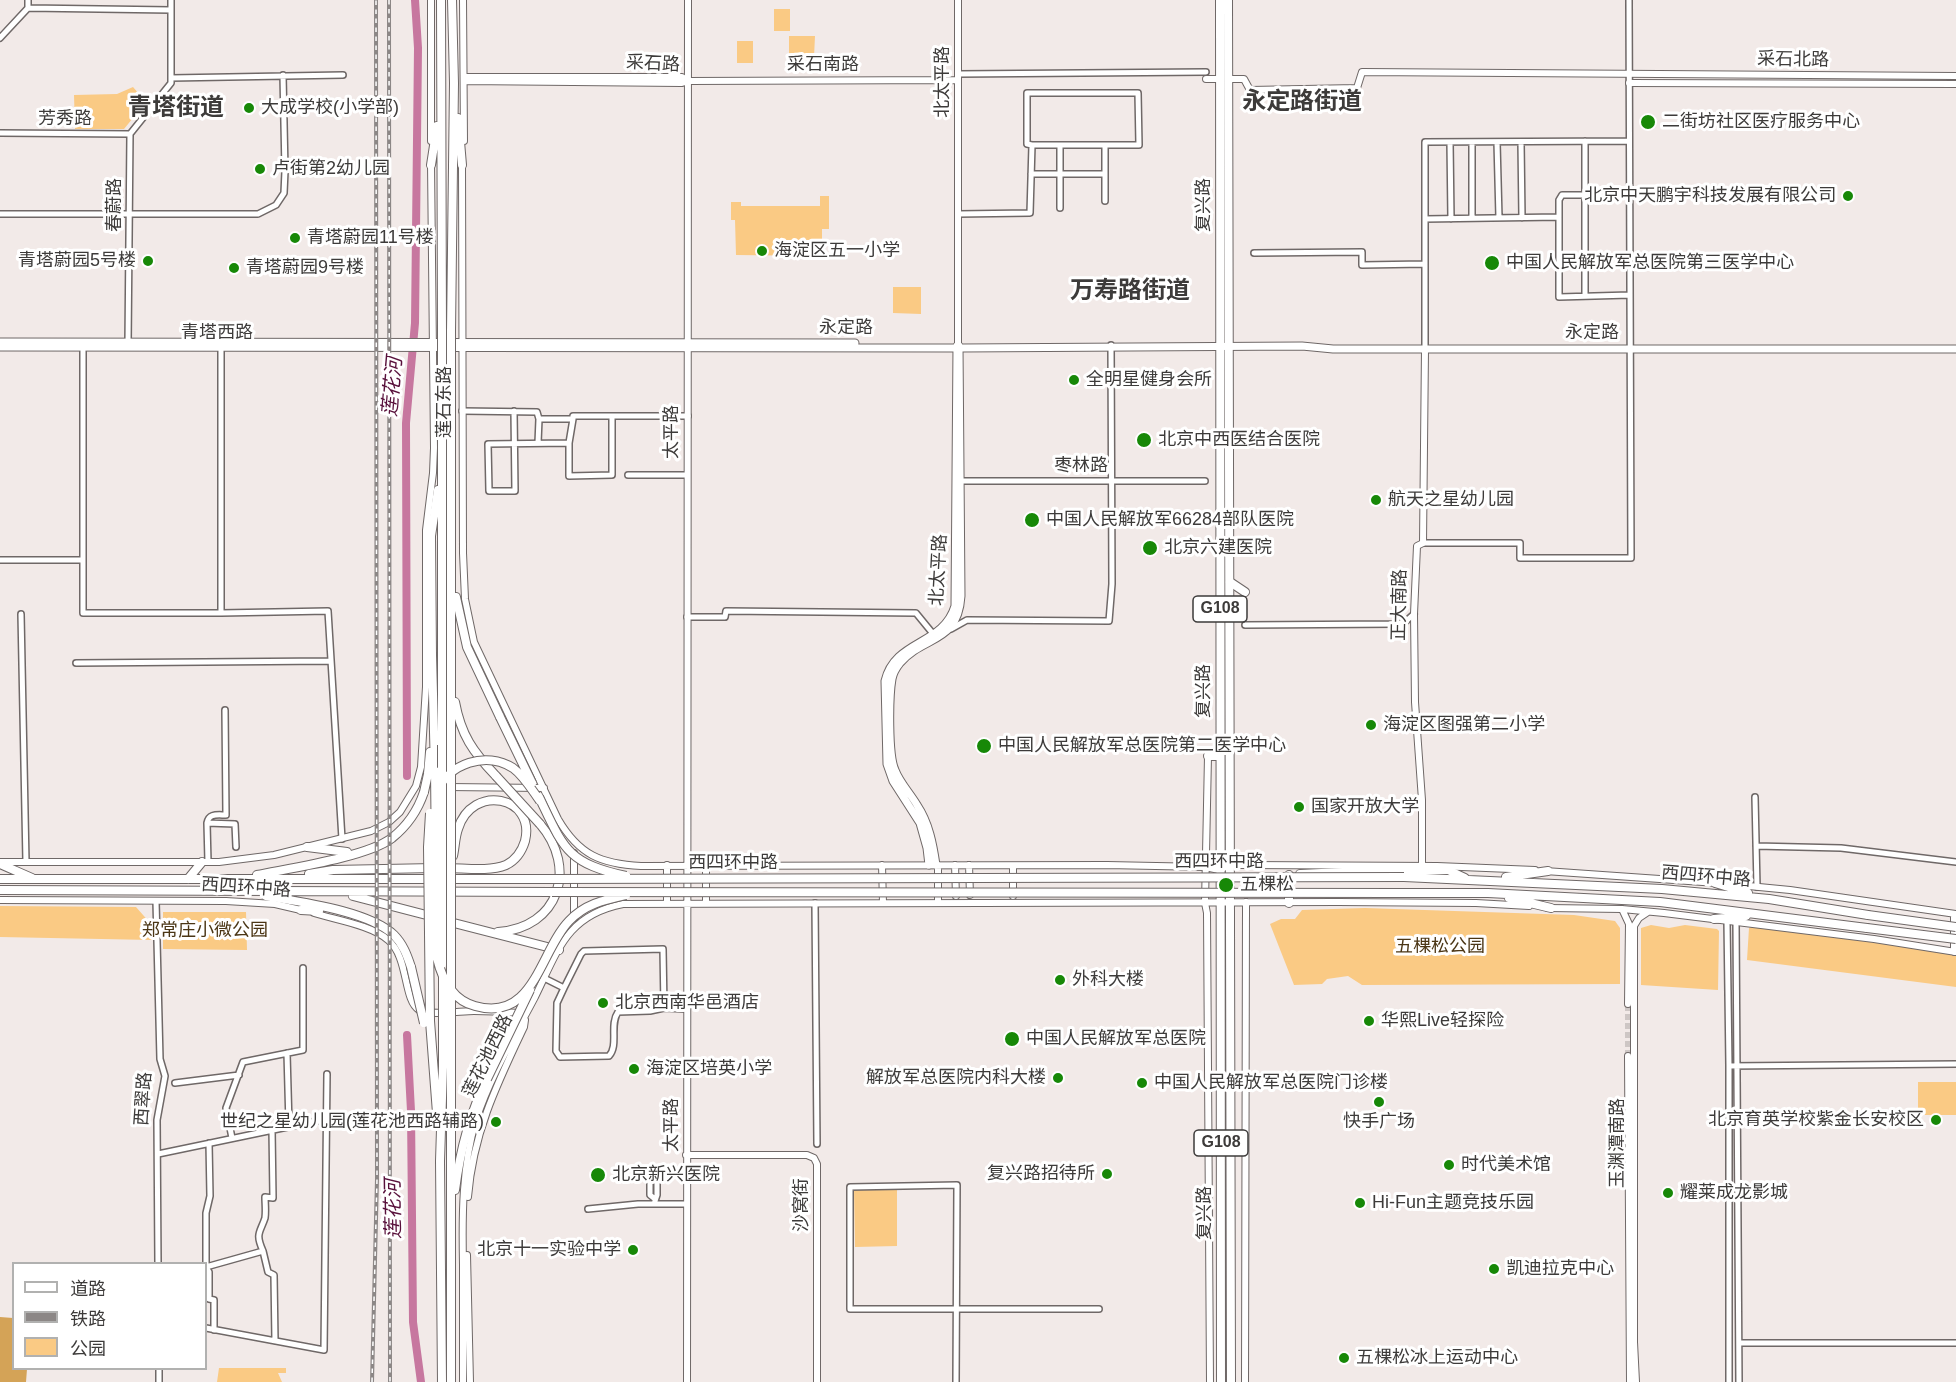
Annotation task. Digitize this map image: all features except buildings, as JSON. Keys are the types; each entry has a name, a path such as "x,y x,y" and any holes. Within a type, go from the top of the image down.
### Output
{"highway":[{"path":"441,0 447,375"},
{"path":"447,331 454,83 452,0"},
{"name":"复兴路","path":"1220,0 1224,79 1220,756 1221,1382"},
{"name":"复兴路","path":"1224,79 1228,0"},
{"path":"454,83 462,165"},
{"path":"431,165 441,93"},
{"name":"复兴路","path":"1224,346 1230,582 1231,1382"},
{"name":"莲石东路","path":"447,375 442,471 447,745"},
{"name":"莲石东路","path":"447,375 452,573 452,682 447,745"},
{"path":"442,471 431,536 434,722 432,772 437,958 444,981 465,1002 474,1006 492,1008 511,1002 528,990 535,980"},
{"path":"452,573 460,623 467,647 562,843 573,856 599,870 641,879"},
{"path":"452,682 457,713 468,742 477,756 540,824 554,842 558,852 560,874 555,896 542,915 532,923 510,931 486,931"},
{"name":"莲花池西路","path":"447,745 451,868 447,1066 440,1161 447,1298"},
{"name":"莲花池西路","path":"447,745 447,1066 451,1224 447,1298"},
{"path":"427,1022 428,847 431,809 440,784 448,774 465,764 492,760 502,762 514,769 540,801"},
{"path":"242,879 363,851 392,838 404,827 418,807 420,789 432,772"},
{"path":"451,868 458,828 465,814 482,801 492,799 505,801 522,815 526,835 524,847 518,856 506,865 479,873"},
{"path":"307,847 345,853 363,851"},
{"path":"188,879 205,862"},
{"path":"0,863 35,879"},
{"name":"西四环中路","path":"0,879 281,878 333,870 479,873 554,879 1404,878 1486,880 1662,889 1769,899 1956,927"},
{"path":"1220,870 1289,875 1386,870 1448,870 1468,880"},
{"path":"1486,880 1548,871"},
{"path":"1289,875 1289,903"},
{"path":"1715,883 1769,899"},
{"name":"西四环中路","path":"0,890 1488,893 1660,902 1956,939"},
{"path":"0,898 36,891"},
{"path":"451,1224 464,1138 473,1109 561,931 577,914 598,902 641,891"},
{"path":"242,892 353,914 374,922 394,935 402,945 427,1022 433,1058 440,1161"},
{"path":"333,892 559,950"},
{"path":"1488,893 1551,908"},
{"path":"301,910 353,914"},
{"path":"1714,919 1766,915"},
{"path":"442,1382 447,1298"},
{"path":"447,1298 451,1382"}],"main road":[{"name":"青塔西路","path":"0,342 221,348 409,346"},
{"name":"永定路","path":"462,345 1302,346 1333,349 1425,350 1956,349"},
{"name":"青塔西路","path":"0,347 462,345"},
{"name":"北太平路","path":"935,637 950,619 955,606 958,347"},
{"name":"北太平路","path":"934,865 920,823 893,781 887,764 885,681 888,670 898,656 947,631 955,621 961,603 958,481"},
{"path":"1230,582 1245,592"},
{"path":"1208,756 1220,756"}],"street":[{"path":"0,38 28,8 28,0"},
{"path":"130,134 171,83 171,0"},
{"name":"莲石东路","path":"420,789 426,687 426,530 433,473 431,0"},
{"name":"莲石东路","path":"463,0 462,411 464,580 468,620 480,657 544,788"},
{"name":"太平路","path":"687,1382 688,0"},
{"name":"北太平路","path":"958,0 958,347"},
{"path":"1423,543 1520,543 1520,558 1630,558 1629,0"},
{"path":"28,8 171,10"},
{"name":"采石北路","path":"1224,79 1244,79 1250,90 1357,88 1362,72 1956,76"},
{"path":"0,214 258,214 276,205 284,193 283,75"},
{"path":"171,78 343,75"},
{"path":"958,77 1206,76 1224,79"},
{"name":"采石南路","path":"688,81 958,77"},
{"name":"采石路","path":"464,79 682,83 688,81"},
{"name":"采石北路","path":"1629,83 1956,84"},
{"path":"1027,93 1138,93 1138,145 1060,145 1027,144 1027,93"},
{"name":"芳秀路","path":"0,134 130,134"},
{"name":"春蔚路","path":"129,345 130,134"},
{"path":"1585,141 1585,296"},
{"path":"1425,350 1425,142 1629,141"},
{"path":"1450,142 1451,219"},
{"path":"1472,142 1472,219"},
{"path":"1497,142 1499,218"},
{"path":"1521,142 1522,218"},
{"path":"958,214 1030,213 1032,145"},
{"path":"1060,145 1060,208"},
{"path":"1105,145 1105,201"},
{"path":"1031,174 1105,174"},
{"path":"1585,195 1562,195 1559,200 1559,297 1629,295"},
{"path":"1425,219 1559,217"},
{"path":"1254,253 1362,252 1362,265 1425,264"},
{"path":"947,631 967,620 1110,621 1112,585 1111,346"},
{"path":"83,347 83,613 328,611 342,839"},
{"path":"221,348 221,613"},
{"name":"正大南路","path":"1422,866 1422,800 1415,702 1414,614 1417,546 1423,543 1425,350"},
{"path":"462,411 537,412 538,443"},
{"path":"514,411 514,443 515,491 489,490 488,444 514,443 569,443"},
{"path":"612,416 612,475 569,476 569,443 573,416 612,416 688,416"},
{"path":"539,419 573,419"},
{"path":"628,475 687,475"},
{"name":"枣林路","path":"958,481 1205,481"},
{"path":"0,560 82,560"},
{"path":"687,617 725,617 726,611 916,613 935,637"},
{"path":"21,614 26,862"},
{"path":"1245,625 1397,624 1405,622 1414,614"},
{"path":"76,663 331,661"},
{"path":"205,862 208,818 226,815 225,710"},
{"path":"1205,867 1208,756"},
{"path":"420,789 544,788"},
{"name":"西四环中路","path":"544,788 558,819 574,843 589,854 620,865 1205,867 1220,870"},
{"name":"西四环中路","path":"0,863 205,862 254,859 371,831 389,822 420,789"},
{"path":"1755,797 1757,887"},
{"path":"207,823 235,824 236,847"},
{"path":"574,843 574,928"},
{"path":"1756,846 1841,848 1956,862"},
{"path":"667,865 667,904"},
{"path":"706,865 706,904"},
{"path":"934,865 938,903"},
{"path":"955,865 956,903"},
{"path":"882,866 883,903"},
{"path":"969,866 970,902"},
{"path":"1013,866 1013,902"},
{"name":"西四环中路","path":"1231,869 1422,866 1548,871 1790,890 1955,914"},
{"name":"复兴路","path":"1205,867 1210,1382"},
{"name":"西四环中路","path":"0,898 252,902 301,910 371,930 390,941 401,958 411,1000 419,1010 428,1013 474,1011 526,1013"},
{"name":"西翠路","path":"156,901 160,1059 165,1076 157,1120 158,1262"},
{"path":"1245,1382 1246,902"},
{"path":"815,903 817,1144"},
{"path":"526,1013 559,950 574,928 590,914 623,904 1476,903 1648,911 1874,939 1955,952 1955,914"},
{"path":"1622,909 1629,924 1628,1004"},
{"name":"玉渊潭南路","path":"1636,1382 1634,1342 1634,926 1638,918 1648,911"},
{"path":"1727,921 1729,1382"},
{"path":"1736,922 1739,1382"},
{"path":"664,1008 663,949 584,951 580,954 557,1003 556,1051 560,1057 609,1056 613,1052 613,1019 618,1012 664,1008 687,1009"},
{"path":"231,1138 226,1108 243,1062 303,1050 303,968"},
{"path":"544,978 564,988"},
{"name":"莲花池西路","path":"463,1382 463,1224 467,1162 477,1119 488,1088 526,1013"},
{"name":"莲花池西路","path":"470,1382 466,1252 474,1151 494,1092 524,1027 526,1013"},
{"path":"286,1053 289,1125"},
{"name":"玉渊潭南路","path":"1628,1056 1630,1382"},
{"path":"1729,1066 1956,1064"},
{"path":"207,1328 324,1350 327,1074"},
{"path":"175,1083 239,1075"},
{"path":"158,1154 326,1119"},
{"path":"272,1129 273,1198 265,1197 264,1218 259,1228 259,1243 268,1272 274,1275 275,1341"},
{"path":"206,1262 206,1213 210,1196 209,1143"},
{"name":"沙窝街","path":"686,1155 807,1155 814,1158 817,1164 817,1382"},
{"path":"956,1382 957,1310 957,1185 850,1187 850,1309 957,1310 1099,1309"},
{"path":"588,1209 655,1201 686,1204"},
{"path":"207,1266 263,1251"},
{"path":"207,1268 209,1299 214,1300 214,1329"},
{"path":"1739,1343 1956,1343"}],"green space":[{"path":"774,9 790,9 790,31 774,31"},
{"path":"789,36 815,36 814,57 789,57"},
{"path":"737,41 753,41 753,63 737,63"},
{"path":"133,87 146,102 124,129 75,129 74,95 117,94"},
{"path":"820,196 829,196 829,229 822,229 822,256 736,255 735,220 731,220 731,202 741,202 741,206 820,206"},
{"path":"893,287 921,287 921,314 893,313"},
{"path":"0,906 136,907 151,924 152,940 0,937"},
{"name":"五棵松公园","path":"1365,908 1574,915 1615,921 1620,928 1620,984 1362,985 1348,976 1327,979 1322,984 1294,985 1270,924 1281,919 1295,919 1302,910"},
{"name":"郑常庄小微公园","path":"163,912 246,912 247,950 163,949"},
{"path":"1651,925 1669,928 1685,925 1717,929 1719,931 1718,990 1641,985 1641,928"},
{"path":"1749,928 1956,953 1956,987 1747,960"},
{"path":"1918,1082 1956,1082 1956,1115 1918,1115"},
{"path":"897,1188 897,1246 855,1247 854,1189"},
{"path":"219,1368 286,1368 286,1373 278,1373 282,1382 217,1382"}],"shaded area":[{"path":"0,1317 12,1318 12,1370 27,1370 26,1382 0,1382"}],"waterway":[{"name":"莲花河","path":"407,776 406,423 415,323 418,48 415,0"},
{"name":"莲花河","path":"407,1035 411,1111 413,1322 421,1382"}],"tunnel":[{"path":"1628,1004 1628,1056"}],"railway":[{"path":"372,1382 377,1179 376,0"},
{"path":"389,0 390,1382"}],"place":[{"name":"大成学校(小学部)","path":"249,108"},
{"name":"二街坊社区医疗服务中心","path":"1648,122"},
{"name":"卢街第2幼儿园","path":"260,169"},
{"name":"北京中天鹏宇科技发展有限公司","path":"1848,196"},
{"name":"青塔蔚园11号楼","path":"295,238"},
{"name":"海淀区五一小学","path":"762,251"},
{"name":"青塔蔚园5号楼","path":"148,261"},
{"name":"中国人民解放军总医院第三医学中心","path":"1492,263"},
{"name":"青塔蔚园9号楼","path":"234,268"},
{"name":"全明星健身会所","path":"1074,380"},
{"name":"北京中西医结合医院","path":"1144,440"},
{"name":"航天之星幼儿园","path":"1376,500"},
{"name":"中国人民解放军66284部队医院","path":"1032,520"},
{"name":"北京六建医院","path":"1150,548"},
{"name":"海淀区图强第二小学","path":"1371,725"},
{"name":"中国人民解放军总医院第二医学中心","path":"984,746"},
{"name":"国家开放大学","path":"1299,807"},
{"name":"五棵松","path":"1226,885"},
{"name":"外科大楼","path":"1060,980"},
{"name":"北京西南华邑酒店","path":"603,1003"},
{"name":"华熙Live轻探险","path":"1369,1021"},
{"name":"中国人民解放军总医院","path":"1012,1039"},
{"name":"海淀区培英小学","path":"634,1069"},
{"name":"解放军总医院内科大楼","path":"1058,1078"},
{"name":"中国人民解放军总医院门诊楼","path":"1142,1083"},
{"name":"快手广场","path":"1379,1102"},
{"name":"北京育英学校紫金长安校区","path":"1936,1120"},
{"name":"世纪之星幼儿园(莲花池西路辅路)","path":"496,1122"},
{"name":"时代美术馆","path":"1449,1165"},
{"name":"复兴路招待所","path":"1107,1174"},
{"name":"北京新兴医院","path":"598,1175"},
{"name":"耀莱成龙影城","path":"1668,1193"},
{"name":"Hi-Fun主题竞技乐园","path":"1360,1203"},
{"name":"北京十一实验中学","path":"633,1250"},
{"name":"凯迪拉克中心","path":"1494,1269"},
{"name":"五棵松冰上运动中心","path":"1344,1358"}],"district":[{"name":"永定路街道","path":"1302,102"},
{"name":"青塔街道","path":"176,108"},
{"name":"万寿路街道","path":"1130,291"}]}
